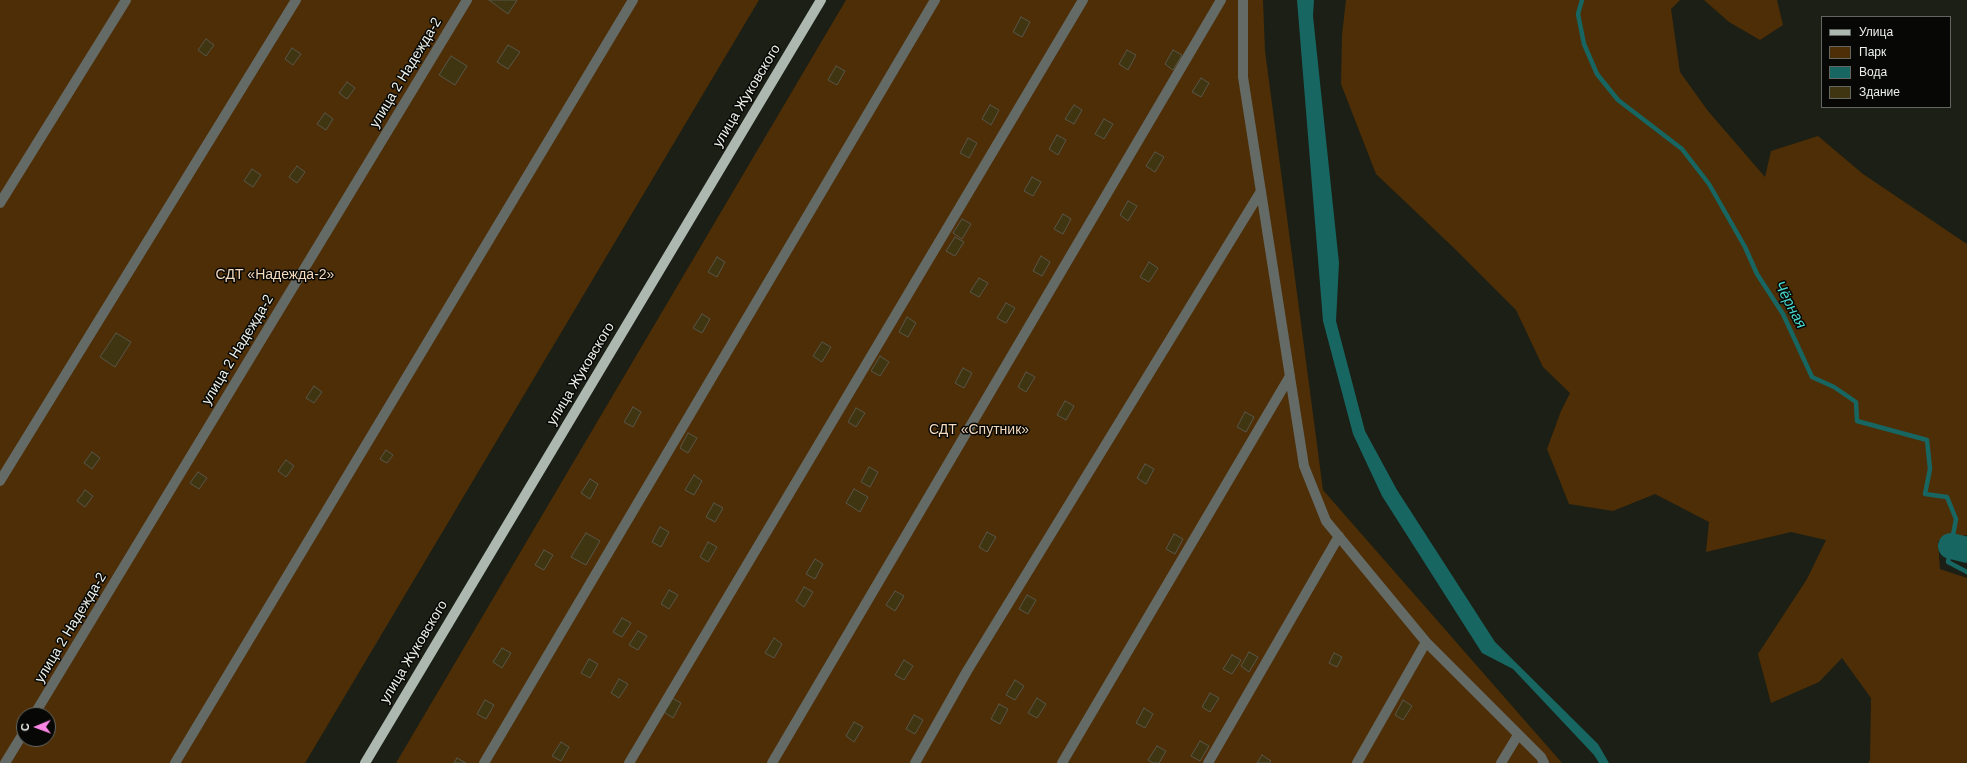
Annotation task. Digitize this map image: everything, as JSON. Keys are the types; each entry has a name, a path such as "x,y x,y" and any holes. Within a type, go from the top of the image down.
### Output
{"main road":[{"name":"улица Жуковского","path":"365,763 821,0"}],"lane":[{"path":"0,203 126,0"},
{"path":"0,481 296,0"},
{"name":"улица 2 Надежда-2","path":"39,707 466,0"},
{"path":"175,763 633,0"},
{"path":"484,763 935,0"},
{"path":"629,763 1083,0"},
{"path":"772,763 1221,0"},
{"path":"1243,0 1243,77 1304,466 1326,520 1426,642 1541,757 1544,763"},
{"path":"915,763 967,671 1261,191"},
{"path":"1062,763 1290,376"},
{"path":"1208,763 1339,536"},
{"path":"1357,763 1426,642"},
{"path":"1501,763 1518,735"},
{"path":"5,763 16,745"}],"green space":[{"name":"СДТ «Надежда-2»","path":"0,0 759,0 305,763 0,763"},
{"name":"СДТ «Спутник»","path":"846,0 1263,0 1265,51 1323,490 1562,763 396,763"},
{"path":"1346,0 1680,0 1671,9 1680,72 1708,111 1765,177 1771,151 1818,136 1863,174 1967,244 1967,535 1938,541 1940,569 1967,578 1967,763 1868,763 1870,760 1871,698 1842,658 1819,682 1771,703 1758,654 1807,579 1826,540 1791,532 1706,552 1709,522 1655,494 1613,511 1569,504 1547,449 1561,411 1570,393 1543,367 1516,310 1455,249 1376,174 1341,84 1342,35"},
{"path":"1704,0 1777,0 1783,25 1760,40 1729,22"}],"water":[{"path":"1297,0 1314,0 1313,16 1339,263 1336,321 1365,431 1397,490 1495,642 1598,744 1609,763 1599,763 1594,755 1513,669 1482,653 1382,496 1353,434 1323,321"}],"building":[{"path":"489,0 517,0 508,14"},
{"path":"1021,17 1030,22 1022,37 1013,32"},
{"path":"206,39 214,45 206,56 198,50"},
{"path":"508,45 520,52 508,69 497,62"},
{"path":"292,48 301,54 293,65 285,59"},
{"path":"1127,50 1136,55 1128,70 1119,64"},
{"path":"1173,50 1182,55 1173,70 1165,64"},
{"path":"451,56 467,66 455,85 439,75"},
{"path":"836,66 845,71 837,85 828,80"},
{"path":"1201,78 1209,83 1201,97 1192,92"},
{"path":"347,82 355,88 347,99 339,93"},
{"path":"990,105 999,110 991,125 982,119"},
{"path":"1074,105 1082,110 1074,124 1065,119"},
{"path":"325,113 333,119 326,130 317,124"},
{"path":"1104,119 1113,124 1104,139 1095,134"},
{"path":"1057,135 1066,140 1058,155 1049,149"},
{"path":"968,138 977,143 969,158 960,153"},
{"path":"1155,152 1164,157 1155,172 1146,166"},
{"path":"297,166 305,172 297,183 289,177"},
{"path":"252,169 261,175 253,187 244,181"},
{"path":"1032,177 1041,182 1033,196 1024,191"},
{"path":"1128,201 1137,206 1128,221 1120,215"},
{"path":"1063,214 1071,219 1063,234 1054,229"},
{"path":"962,219 971,224 962,239 953,233"},
{"path":"955,237 964,242 955,256 946,251"},
{"path":"1041,256 1050,262 1042,276 1033,271"},
{"path":"717,257 725,262 717,277 708,272"},
{"path":"1149,262 1158,268 1149,282 1140,277"},
{"path":"979,278 988,283 979,297 970,292"},
{"path":"1006,303 1015,308 1006,323 997,318"},
{"path":"702,314 710,319 702,333 693,328"},
{"path":"907,317 916,323 908,337 899,332"},
{"path":"116,333 131,342 115,367 100,357"},
{"path":"822,342 831,347 822,362 813,356"},
{"path":"880,356 889,362 880,376 871,371"},
{"path":"963,368 972,373 964,388 955,383"},
{"path":"1026,372 1035,377 1026,392 1018,387"},
{"path":"314,386 322,392 314,403 306,398"},
{"path":"1065,401 1074,406 1066,420 1057,415"},
{"path":"633,407 641,412 633,427 624,422"},
{"path":"856,408 865,413 856,427 848,422"},
{"path":"1245,412 1254,417 1246,432 1237,427"},
{"path":"688,433 697,438 688,453 680,448"},
{"path":"386,450 393,455 387,463 380,459"},
{"path":"92,452 100,458 92,469 84,463"},
{"path":"286,460 294,466 286,477 278,471"},
{"path":"1145,464 1154,469 1146,484 1137,478"},
{"path":"869,467 878,472 870,487 861,482"},
{"path":"198,472 207,478 199,489 190,483"},
{"path":"694,475 702,481 694,495 685,490"},
{"path":"590,479 598,484 590,499 581,493"},
{"path":"854,489 868,497 860,512 846,503"},
{"path":"85,490 93,496 85,507 77,501"},
{"path":"714,503 723,508 715,522 706,517"},
{"path":"660,527 669,532 661,547 652,542"},
{"path":"987,532 996,537 987,552 979,547"},
{"path":"586,533 600,541 586,565 571,557"},
{"path":"1174,534 1183,539 1175,554 1166,549"},
{"path":"708,542 717,547 708,562 700,557"},
{"path":"544,550 553,555 544,570 535,565"},
{"path":"815,559 823,564 815,579 806,574"},
{"path":"804,587 813,592 804,607 796,601"},
{"path":"669,590 678,595 669,609 661,604"},
{"path":"895,591 904,596 895,611 886,605"},
{"path":"1027,595 1036,600 1028,614 1019,609"},
{"path":"622,618 631,623 622,637 613,632"},
{"path":"638,631 647,636 638,650 629,645"},
{"path":"774,638 782,644 774,658 765,653"},
{"path":"502,648 511,653 502,668 493,662"},
{"path":"1249,652 1258,657 1249,672 1241,666"},
{"path":"1334,653 1342,657 1337,667 1329,663"},
{"path":"1232,655 1241,660 1232,674 1223,669"},
{"path":"589,659 598,664 590,678 581,673"},
{"path":"904,660 913,666 904,680 895,675"},
{"path":"619,679 628,684 619,698 611,693"},
{"path":"1015,680 1024,686 1015,700 1006,695"},
{"path":"1210,693 1219,698 1210,712 1202,707"},
{"path":"672,698 681,703 673,718 664,712"},
{"path":"1037,698 1046,704 1037,718 1028,713"},
{"path":"485,700 494,705 486,719 477,714"},
{"path":"1403,700 1412,706 1403,720 1395,715"},
{"path":"999,704 1008,709 1000,724 991,719"},
{"path":"1144,708 1153,714 1145,728 1136,723"},
{"path":"914,715 923,720 915,734 906,729"},
{"path":"854,722 863,727 854,742 846,736"},
{"path":"1200,741 1209,746 1200,761 1191,756"},
{"path":"561,742 569,747 561,761 552,756"},
{"path":"1157,746 1166,751 1159,763 1153,763 1148,760"},
{"path":"1262,755 1271,761 1269,763 1257,763"},
{"path":"457,758 466,763 454,763"}],"waterway":[{"name":"Чёрная","path":"1582,0 1578,14 1584,44 1597,74 1618,100 1682,149 1709,184 1745,247 1757,274 1783,314 1812,377 1834,387 1856,402 1857,421 1927,440 1930,469 1925,494 1947,497 1956,519 1948,562 1967,572"},
{"path":"1951,546 1967,550"}]}
